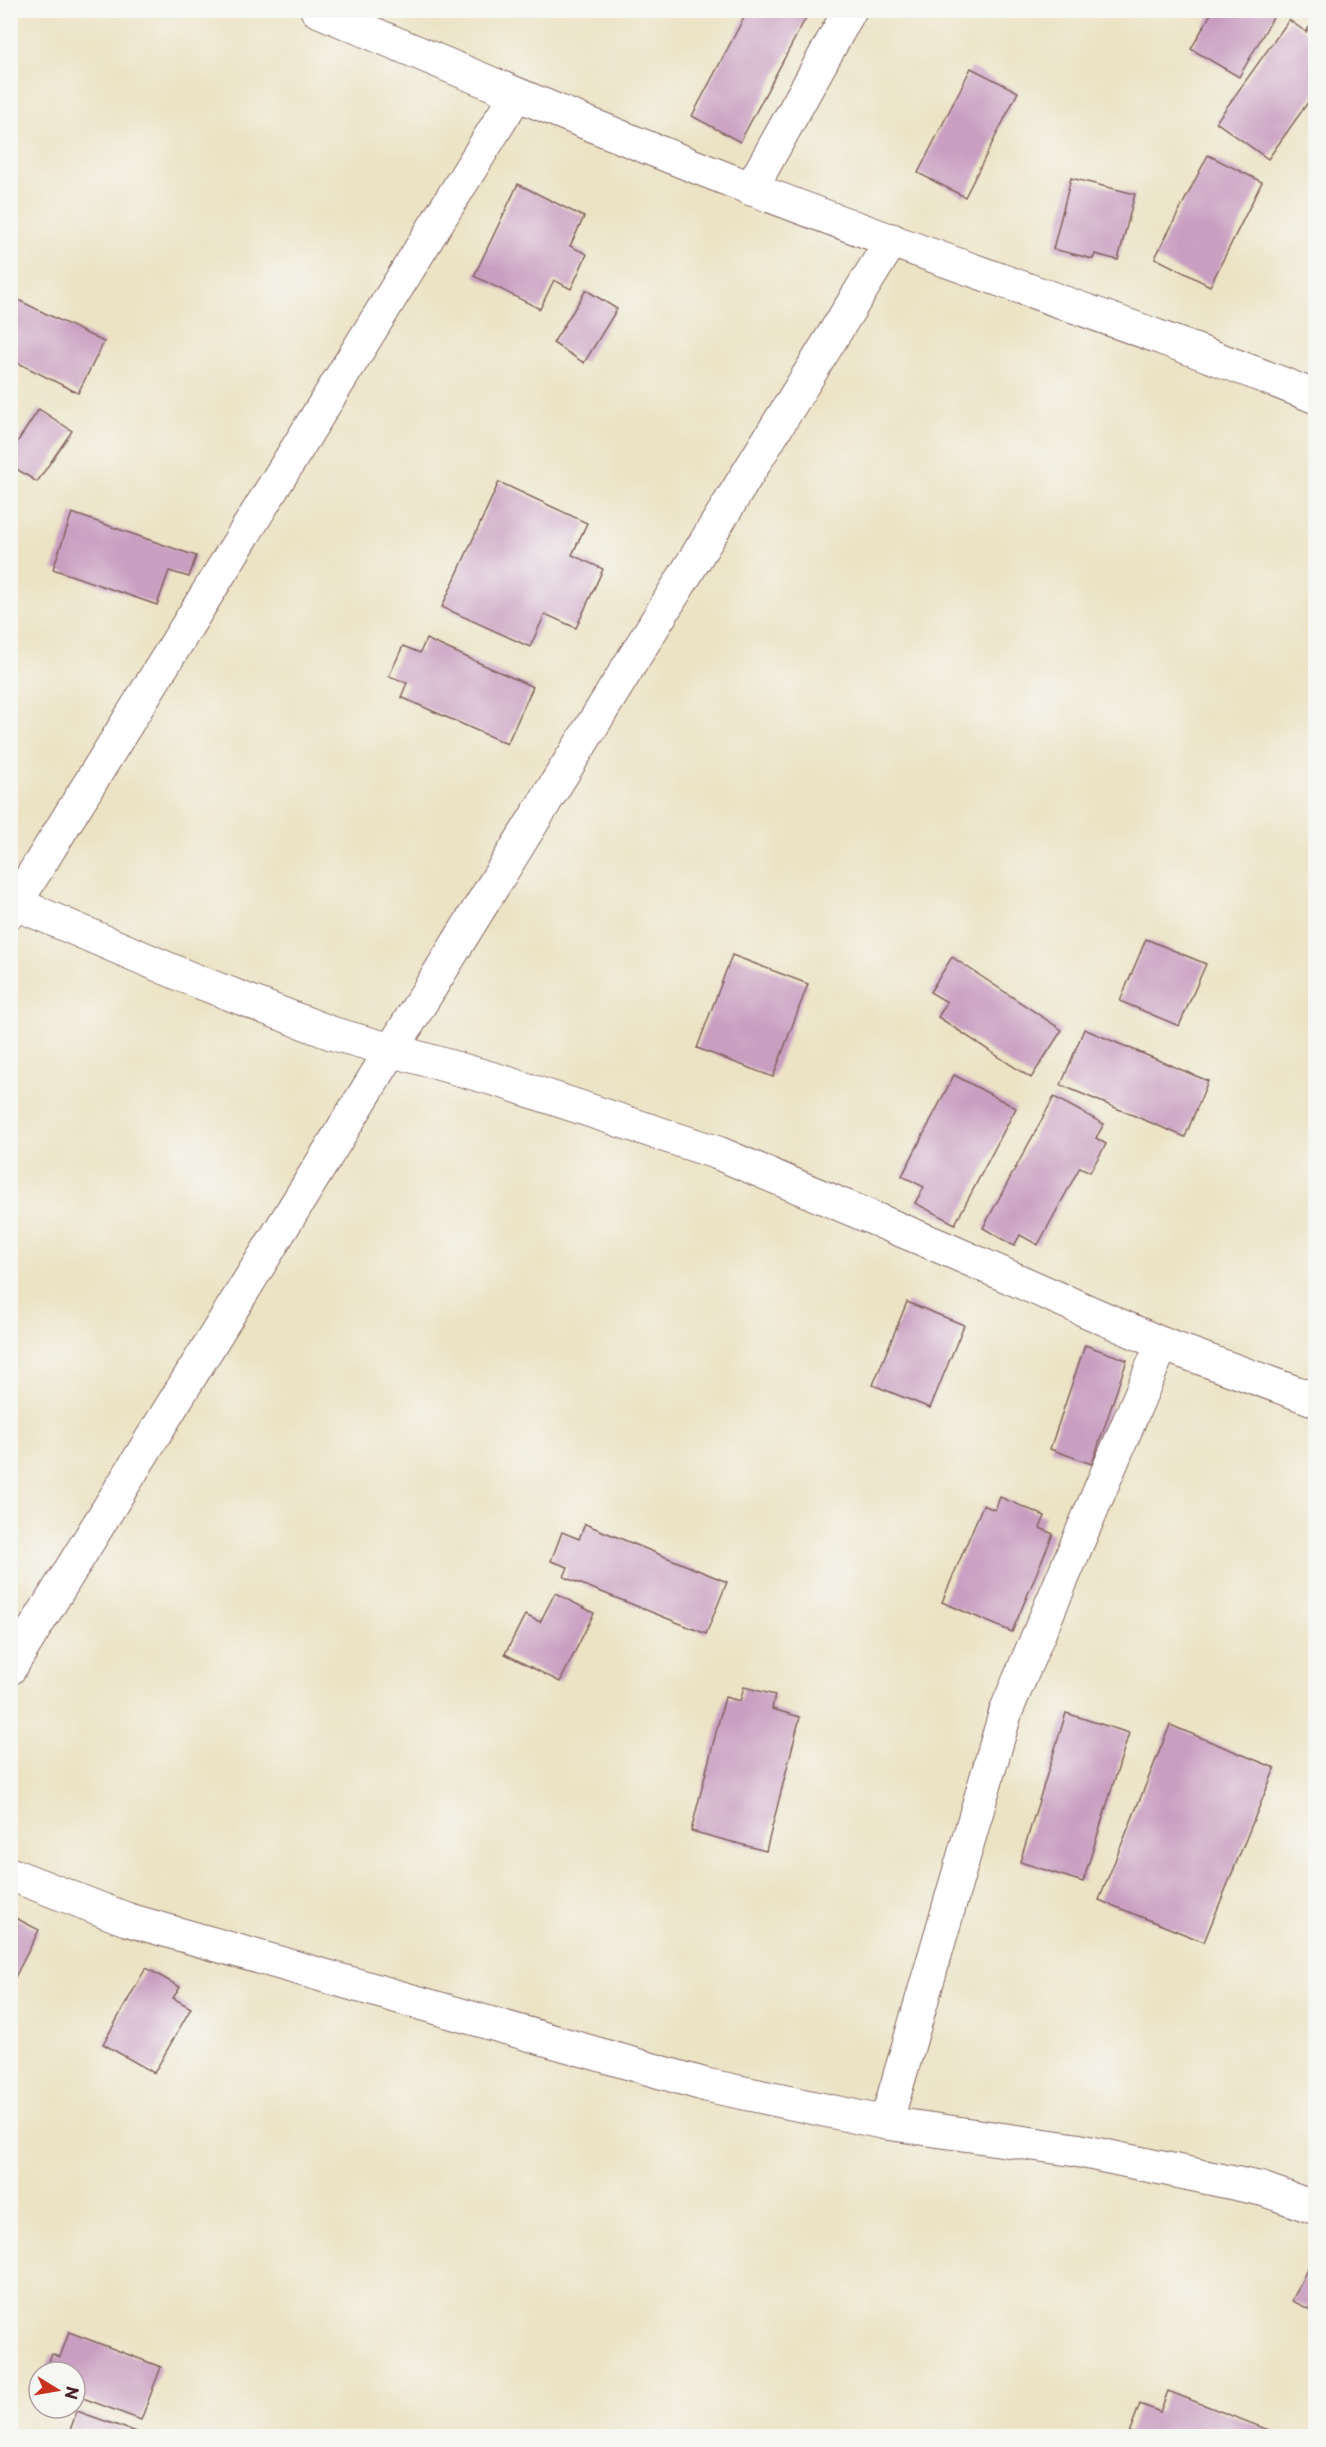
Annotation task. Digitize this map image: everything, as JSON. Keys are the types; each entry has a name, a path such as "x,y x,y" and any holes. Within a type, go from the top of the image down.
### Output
{"street":[{"path":"317,10 516,95 751,189 1221,359 1316,397"},
{"path":"751,189 850,10"},
{"path":"516,95 12,906 331,1033 501,1082 718,1153 946,1249 1162,1344 1316,1400"},
{"path":"10,1668 892,240"},
{"path":"886,2123 1006,1711 1162,1344"},
{"path":"10,1874 126,1919 695,2082 886,2123 1076,2150 1262,2190 1316,2208"}],"building":[{"path":"748,10 810,10 740,142 692,116"},
{"path":"1213,10 1276,12 1239,77 1191,49"},
{"path":"1316,18 1316,91 1268,159 1216,122 1289,20 1306,32"},
{"path":"971,68 1018,92 965,197 918,173"},
{"path":"1208,155 1262,182 1210,286 1155,258"},
{"path":"1071,178 1135,194 1118,260 1095,254 1093,259 1053,249"},
{"path":"518,184 584,217 570,246 587,254 571,289 554,280 540,309 474,276"},
{"path":"586,290 617,309 584,363 553,343"},
{"path":"10,296 104,342 78,393 10,359"},
{"path":"39,409 72,431 37,482 12,466 18,456 12,450"},
{"path":"499,482 587,523 572,555 603,569 576,628 545,614 530,647 442,607"},
{"path":"72,513 196,556 189,577 169,571 157,605 53,569"},
{"path":"426,639 533,687 507,744 401,697 407,683 389,676 403,646 420,653"},
{"path":"1146,939 1206,964 1179,1026 1120,1001"},
{"path":"732,955 808,984 773,1077 697,1048"},
{"path":"952,957 1062,1030 1031,1078 938,1017 947,1002 930,992"},
{"path":"1084,1029 1208,1081 1185,1137 1061,1085"},
{"path":"954,1075 1016,1108 955,1224 915,1203 924,1187 902,1176"},
{"path":"1054,1097 1104,1124 1096,1138 1106,1144 1090,1172 1080,1167 1038,1245 1020,1235 1014,1246 983,1228"},
{"path":"907,1302 964,1325 930,1408 873,1385"},
{"path":"1085,1345 1127,1360 1092,1464 1050,1449"},
{"path":"1000,1497 1045,1516 1040,1528 1053,1534 1012,1632 942,1602 983,1505 995,1510"},
{"path":"585,1524 727,1582 706,1634 564,1577 568,1567 551,1561 562,1532 579,1539"},
{"path":"555,1593 594,1613 560,1682 505,1654 525,1615 540,1622"},
{"path":"744,1687 775,1695 772,1709 800,1717 766,1851 691,1831 725,1697 740,1701"},
{"path":"1066,1713 1129,1733 1083,1882 1020,1862"},
{"path":"1170,1725 1275,1768 1204,1942 1099,1900"},
{"path":"10,1915 39,1930 10,1987"},
{"path":"146,1968 180,1987 173,1998 191,2008 154,2073 103,2044"},
{"path":"1316,2250 1316,2312 1292,2301"},
{"path":"69,2332 161,2367 141,2420 87,2400 87,2360 50,2360 52,2354 60,2357"},
{"path":"1168,2391 1284,2436 1139,2436 1129,2433 1140,2404 1160,2412"},
{"path":"87,2415 147,2436 68,2436 74,2420 87,2420"}]}
